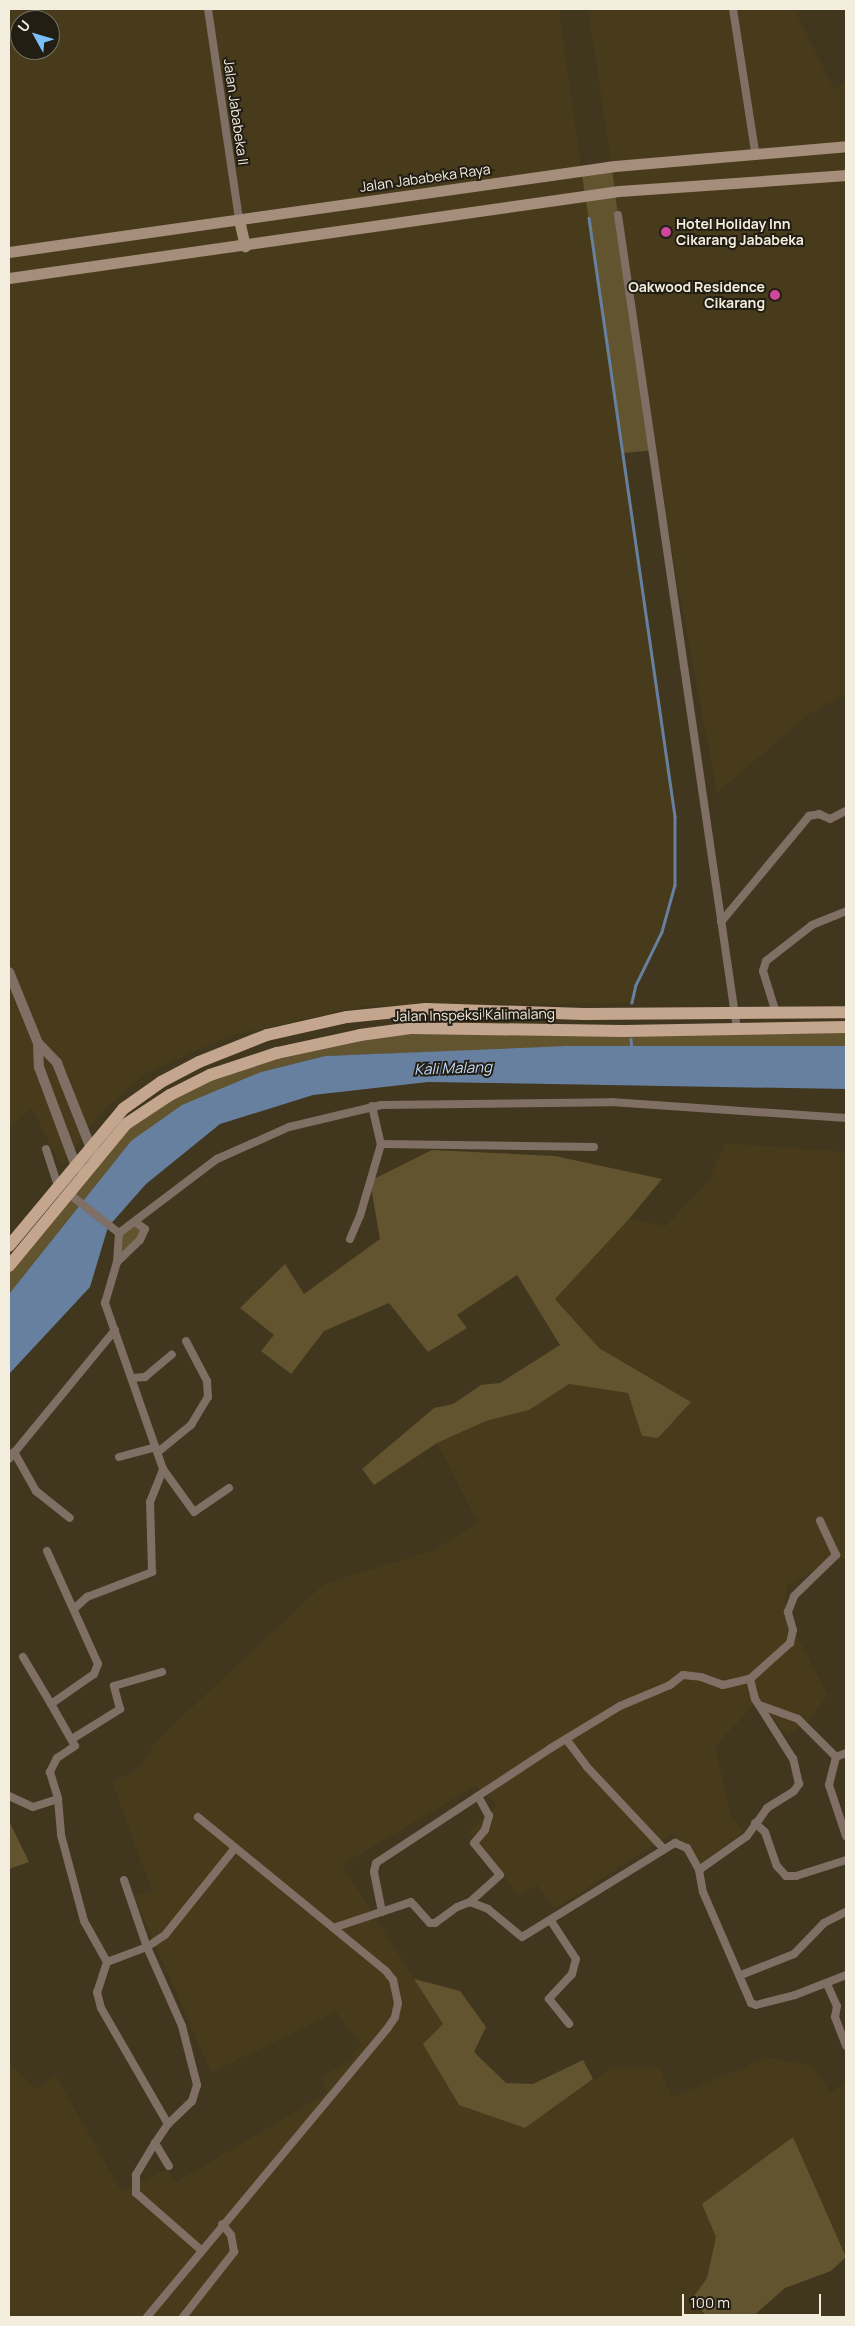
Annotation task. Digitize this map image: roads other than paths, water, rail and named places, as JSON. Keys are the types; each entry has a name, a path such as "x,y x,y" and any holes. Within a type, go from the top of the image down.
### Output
{"main road":[{"name":"Jalan Jababeka Raya","path":"9,252 615,166 755,151 846,146"},
{"path":"9,278 245,246 564,198 617,192 846,175"},
{"path":"239,220 245,246"},
{"name":"Jalan Inspeksi Kalimalang","path":"95,1150 103,1129 141,1096 199,1062 267,1034 347,1017 426,1009 584,1014 842,1012"},
{"path":"391,1012 393,1030"},
{"path":"842,1012 842,1027"},
{"name":"Jalan Inspeksi Kalimalang","path":"9,1246 58,1185 80,1168 95,1150 156,1103 210,1075 277,1053 393,1030 454,1027 623,1031 842,1027"},
{"path":"103,1129 105,1136 114,1137"},
{"name":"Jalan Inspeksi Kalimalang","path":"9,1266 68,1193 80,1168"}],"street":[{"name":"Jalan Jababeka II","path":"208,9 239,220"},
{"path":"733,9 755,151"},
{"path":"618,216 737,1029"},
{"path":"721,922 804,820 813,814 830,819 846,811"},
{"path":"776,1013 763,971 766,961 812,925 846,911"},
{"path":"9,972 38,1043 39,1067 80,1168"},
{"path":"38,1043 57,1063 95,1150"},
{"path":"229,1488 198,1512 193,1512 162,1469 105,1303 117,1262 119,1233 197,1172 247,1144 306,1122 372,1106 611,1102 846,1118"},
{"path":"350,1239 360,1216 381,1144 372,1106"},
{"path":"381,1144 594,1147"},
{"path":"46,1150 58,1185"},
{"path":"68,1193 110,1229 119,1233"},
{"path":"117,1262 140,1240 145,1228 134,1222"},
{"path":"9,1459 115,1330"},
{"path":"119,1457 157,1450 192,1424 208,1397 207,1381 186,1341"},
{"path":"132,1378 145,1376 172,1354"},
{"path":"14,1452 36,1491 70,1518"},
{"path":"74,1609 87,1597 152,1572 150,1502 162,1469"},
{"path":"382,1912 374,1872 376,1863 566,1739 620,1706 670,1685 683,1675 701,1677 723,1685 750,1679 790,1643 794,1630 788,1612 794,1596 836,1555 820,1520"},
{"path":"47,1551 95,1653 98,1668 51,1704"},
{"path":"23,1657 72,1739 73,1749 57,1758 50,1766 58,1799 61,1835 84,1921 107,1962 98,1992 101,2008 168,2124"},
{"path":"72,1739 120,1709 114,1686 162,1672"},
{"path":"699,1870 746,1836 754,1823 768,1808 794,1791 799,1784 793,1759 759,1705 750,1679"},
{"path":"759,1705 798,1719 836,1757"},
{"path":"566,1739 587,1767 664,1848"},
{"path":"846,1752 836,1757 829,1785 846,1836"},
{"path":"9,1796 33,1807 58,1799"},
{"path":"333,1928 412,1902 430,1923 435,1923 457,1907 470,1902 500,1875 474,1843 485,1830 489,1816 478,1796"},
{"path":"147,2317 395,2017 398,2003 393,1980 198,1817"},
{"path":"754,1823 765,1832 777,1866 786,1876 796,1876 846,1860"},
{"path":"470,1902 488,1909 522,1937 551,1921 664,1848 675,1843 686,1848 699,1870 703,1892 741,1975 750,2001 756,2005 827,1984 846,1975"},
{"path":"107,1962 147,1947 165,1935 235,1848"},
{"path":"124,1880 147,1947 182,2026 197,2085 192,2101 168,2124 136,2175 136,2193 201,2250"},
{"path":"741,1975 794,1954 824,1924 846,1912"},
{"path":"551,1921 576,1959 572,1974 549,1999 569,2024"},
{"path":"827,1984 837,2006 835,2017 846,2046"},
{"path":"155,2143 169,2166"},
{"path":"183,2317 234,2252 231,2234 222,2224"}],"water":[{"name":"Kali Malang","path":"568,1046 846,1046 846,1089 428,1082 313,1095 220,1124 146,1184 108,1227 90,1287 9,1374 9,1294 131,1141 182,1105 261,1072 325,1056"}],"waterway":[{"path":"589,218 675,816 675,885 662,932 636,985 632,1003"},
{"path":"631,1039 632,1050"}],"place":[{"name":"Hotel Holiday Inn Cikarang Jababeka","path":"666,232"},
{"name":"Oakwood Residence Cikarang","path":"775,295"}]}
